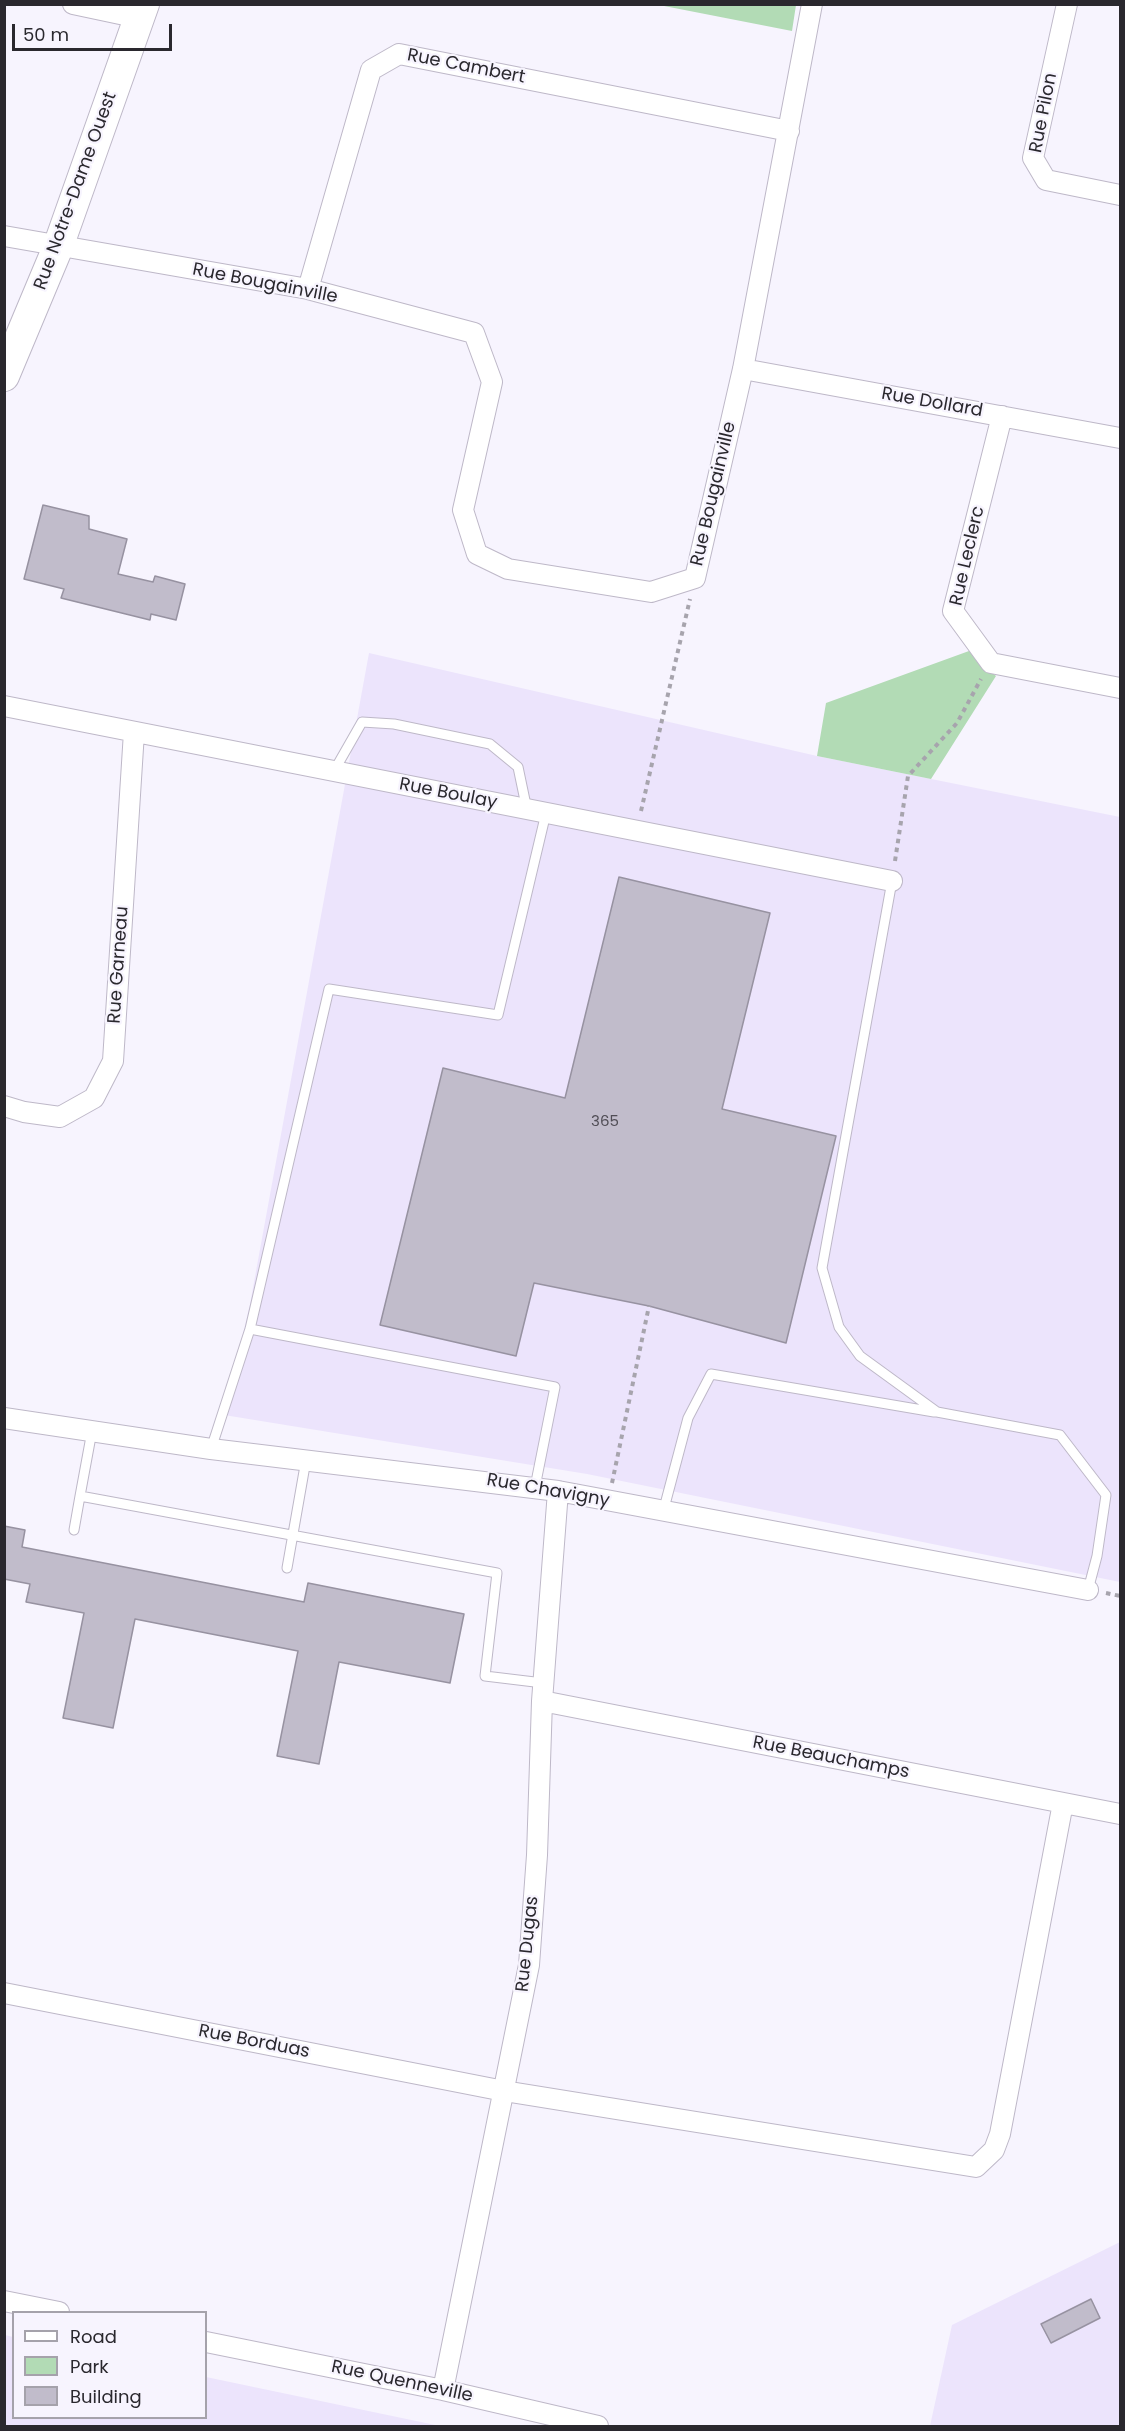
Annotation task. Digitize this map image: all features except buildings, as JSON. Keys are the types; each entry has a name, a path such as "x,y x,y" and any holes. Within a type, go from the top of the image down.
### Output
{"main road":[{"name":"Rue Notre-Dame Ouest","path":"4,376 58,247 141,11"}],"street":[{"path":"73,4 141,11"},
{"name":"Rue Bougainville","path":"4,236 308,289 474,333 492,382 463,510 477,554 508,569 651,592 695,578 743,369 812,4"},
{"name":"Rue Pilon","path":"1067,4 1033,158 1046,180 1120,195"},
{"name":"Rue Cambert","path":"308,289 371,70 399,54 789,131"},
{"name":"Rue Dollard","path":"743,369 1120,438"},
{"name":"Rue Leclerc","path":"991,663 953,611 1002,416"},
{"path":"991,663 1120,688"},
{"name":"Rue Boulay","path":"4,706 892,881"},
{"name":"Rue Garneau","path":"4,1106 24,1112 60,1117 94,1098 113,1060 134,732"},
{"name":"Rue Chavigny","path":"4,1418 211,1449 534,1487 1088,1590"},
{"name":"Rue Dugas","path":"443,2390 529,1965 537,1855 543,1692 558,1491"},
{"name":"Rue Beauchamps","path":"543,1692 1120,1814"},
{"name":"Rue Borduas","path":"4,1993 504,2091 976,2167 994,2150 1000,2134 1063,1803"},
{"path":"4,2301 50,2311"},
{"name":"Rue Quenneville","path":"207,2342 443,2390 598,2427"}],"lane":[{"path":"211,1449 250,1329 329,989 498,1015 537,812 518,767 490,744 394,724 362,722 334,771"},
{"path":"892,881 822,1268 838,1327 860,1356 937,1412"},
{"path":"250,1329 555,1387 534,1487"},
{"path":"663,1512 688,1418 711,1374 937,1412 1060,1435 1106,1495 1097,1556 1088,1590"},
{"path":"74,1530 92,1431"},
{"path":"287,1568 306,1460"},
{"path":"80,1496 497,1573 485,1676 543,1692"}],"path":[{"path":"636,831 695,578"},
{"path":"892,881 908,776 957,723 991,663"},
{"path":"608,1501 649,1306"}],"shaded area":[{"path":"369,653 817,756 1120,817 1120,1582 587,1474 224,1415 250,1304"},
{"path":"1120,2242 1120,2426 930,2426 952,2325"},
{"path":"5,2335 12,2337 12,2419 207,2419 207,2377 440,2426 5,2426"}],"green space":[{"path":"659,5 796,5 792,31"},
{"path":"969,651 996,676 931,779 817,756 826,703"}]}
